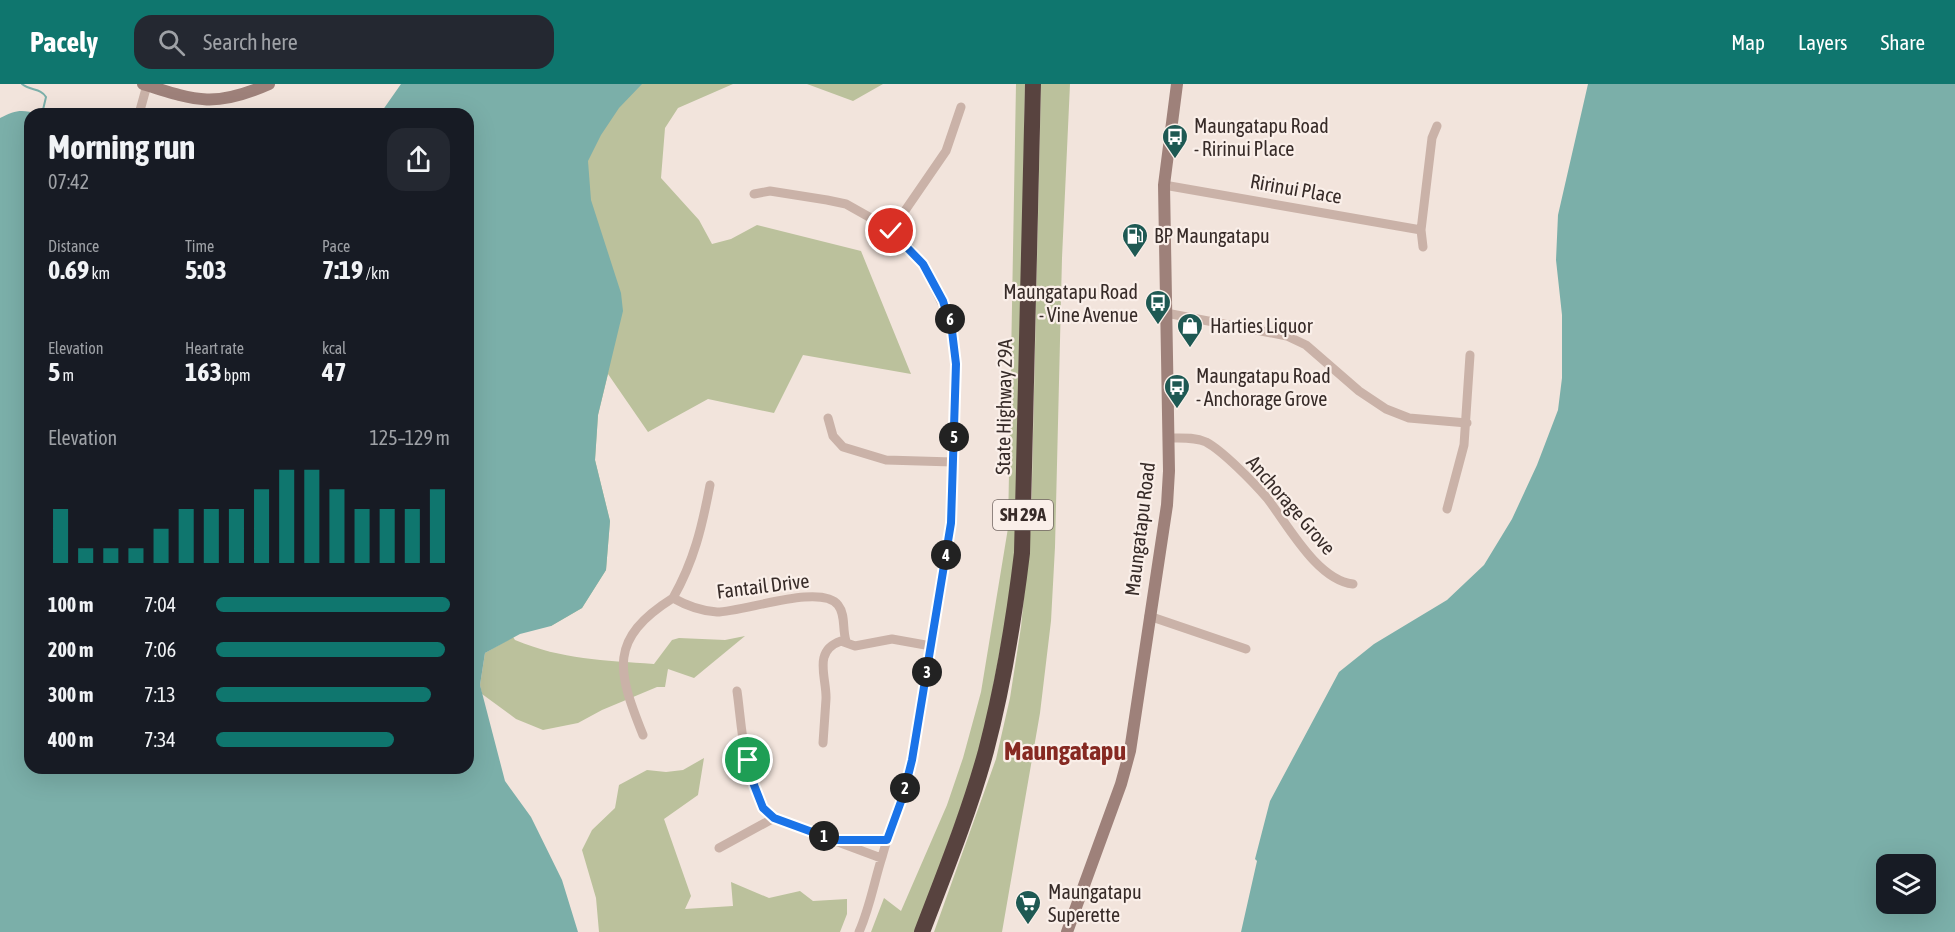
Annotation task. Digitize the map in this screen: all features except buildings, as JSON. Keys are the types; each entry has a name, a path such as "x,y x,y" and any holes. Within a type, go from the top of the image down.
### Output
{"highway":[{"name":"State Highway 29A","path":"922,932 962,827 986,751 1004,673 1017,594 1022,553 1033,84"}],"street":[{"path":"140,108 145,85 182,97 213,101 238,96 269,84"},
{"name":"Maungatapu Road","path":"1067,932 1121,784 1130,751 1167,506 1170,438 1164,185 1177,84"},
{"path":"891,231 946,151 961,107"},
{"path":"1424,247 1420,230 1432,138 1437,126"},
{"name":"Ririnui Place","path":"1164,185 1420,230"},
{"path":"754,194 770,191 781,192 846,204 891,231 923,264 943,301 950,320 956,364 951,523 912,760 903,796 881,858 872,896 859,932"},
{"path":"1166,313 1287,336 1306,345 1359,391 1386,409 1409,418 1467,423"},
{"path":"1447,509 1460,464 1467,423 1470,355"},
{"path":"828,418 833,436 843,447 886,460 954,462"},
{"name":"Anchorage Grove","path":"1170,438 1194,438 1215,449 1257,487 1326,572 1344,583 1353,584"},
{"path":"643,735 627,695 624,654 629,638 639,623 674,598 690,568 710,485"},
{"name":"Fantail Drive","path":"674,598 687,606 716,612 804,597 829,598 843,613 846,640"},
{"path":"1149,616 1246,649"},
{"path":"823,743 826,698 822,661 825,652 836,642 846,640 855,646 892,639 931,646"},
{"path":"737,691 743,743 754,785 763,808 774,818 881,858"},
{"path":"719,848 774,818"},
{"path":"834,840 887,840"}],"green space":[{"path":"527,84 733,84 678,108 665,128 661,178 699,220 712,244 731,239 757,225 861,251 911,374 803,355 774,413 708,399 648,432 608,374 598,415 595,460 610,521 606,570 582,608 551,626"},
{"path":"807,84 883,84 853,101"},
{"path":"1016,84 1025,84 1017,560 981,751 916,932 871,932 884,898 901,911 947,805 981,692 1008,528"},
{"path":"1041,84 1070,84 1062,258 1055,547 1051,621 1040,713 1002,932 934,932 996,759 1010,698 1021,627 1031,524"},
{"path":"745,636 694,678 668,669 665,687 657,687 602,710 578,723 543,730 516,719 482,694 480,685 485,653 513,637 515,640 550,652 600,660 654,664 672,640 679,638 725,640"},
{"path":"704,758 698,795 664,819 691,896 685,909 733,906 731,882 769,898 800,891 813,901 847,899 847,914 840,932 599,932 596,898 582,850 592,830 615,808 619,785 647,770 666,772 683,770"}],"water":[{"path":"401,84 642,84 619,108 601,135 588,161 591,200 621,293 623,311 598,415 595,460 610,521 606,570 582,608 551,626 520,634 485,653 480,685 505,781 531,817 562,880 578,932 0,932 0,118 10,113 24,111 24,774 474,774 474,108 384,108"},
{"path":"1588,84 1955,84 1955,932 1241,932 1257,861 1255,859 1270,801 1339,672 1374,644 1447,600 1484,565 1512,519 1537,465 1558,410 1562,378 1562,315 1556,260 1558,215"}],"waterway":[{"path":"22,84 44,94 46,97 43,108"}],"place":[{"name":"Maungatapu Road - Ririnui Place","path":"1175,160"},
{"name":"BP Maungatapu","path":"1135,259"},
{"name":"Maungatapu Road - Vine Avenue","path":"1158,326"},
{"name":"Harties Liquor","path":"1190,349"},
{"name":"Maungatapu Road - Anchorage Grove","path":"1177,410"},
{"name":"Maungatapu Superette","path":"1028,926"}],"district":[{"name":"Maungatapu","path":"1065,751"}],"route":[{"path":"748,760 763,808 774,818 834,840 875,838 887,840 903,796 912,760 951,523 956,364 950,320 943,301 923,264 891,231"}]}
